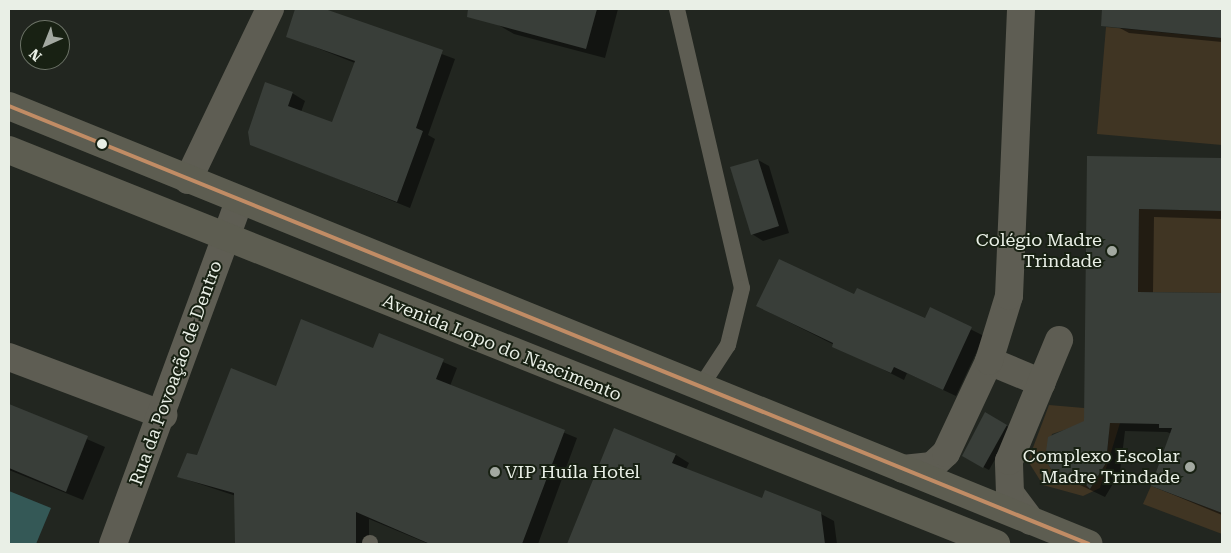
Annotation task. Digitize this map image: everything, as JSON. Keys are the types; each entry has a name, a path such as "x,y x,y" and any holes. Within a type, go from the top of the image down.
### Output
{"main road":[{"path":"9,106 700,388 1089,544"},
{"name":"Avenida Lopo do Nascimento","path":"9,150 224,238 996,544"}],"street":[{"path":"188,180 270,9"},
{"path":"904,469 932,466 946,453 990,361 1009,296 1021,9"},
{"name":"Rua da Povoação de Dentro","path":"113,544 163,415 224,238 239,201"},
{"path":"1031,521 1010,493 1009,461 1059,340"},
{"path":"9,356 163,415"},
{"path":"990,361 1042,383"}],"lane":[{"path":"677,9 742,288 728,345 700,388"}],"shaded area":[{"path":"1106,27 1222,38 1222,145 1097,134"},
{"path":"1139,209 1222,211 1222,293 1138,292"},
{"path":"1049,405 1084,408 1120,423 1100,488 1083,496 1043,485 1028,461","holes":["1076,426 1109,434 1106,463 1090,489 1080,479 1054,474 1045,459 1052,434"]},
{"path":"1151,486 1222,513 1222,534 1143,504"}],"water":[{"path":"9,491 51,508 36,544 9,544"}],"building":[{"path":"295,9 325,9 443,50 416,128 423,131 397,202 250,145 248,132 265,82 293,92 288,106 332,122 355,61 286,37"},
{"path":"468,9 597,9 586,49 467,17"},
{"path":"1102,9 1222,10 1222,38 1101,26"},
{"name":"Colégio Madre Trindade","path":"1087,156 1222,158 1222,211 1139,209 1138,292 1222,293 1222,513 1151,486 1172,428 1159,428 1159,424 1110,423 1106,463 1090,489 1080,479 1054,474 1045,459 1048,437 1084,421"},
{"path":"758,159 779,226 751,235 730,167"},
{"path":"779,259 854,294 857,288 925,318 930,307 972,327 943,390 894,367 891,373 832,347 833,343 756,306"},
{"path":"301,319 373,348 379,333 444,359 436,379 565,430 522,544 430,544 356,512 356,544 235,544 234,493 177,477 187,453 197,455 231,368 276,386"},
{"path":"9,404 88,436 66,492 9,468"},
{"path":"985,412 1007,425 983,468 962,456"},
{"path":"614,428 676,454 672,463 762,498 765,490 821,512 825,544 567,544"}],"transit line":[{"path":"9,106 1089,544"}],"place":[{"name":"Colégio Madre Trindade","path":"1112,251"},
{"name":"Complexo Escolar Madre Trindade","path":"1190,467"},
{"name":"VIP Huíla Hotel","path":"495,472"}]}
